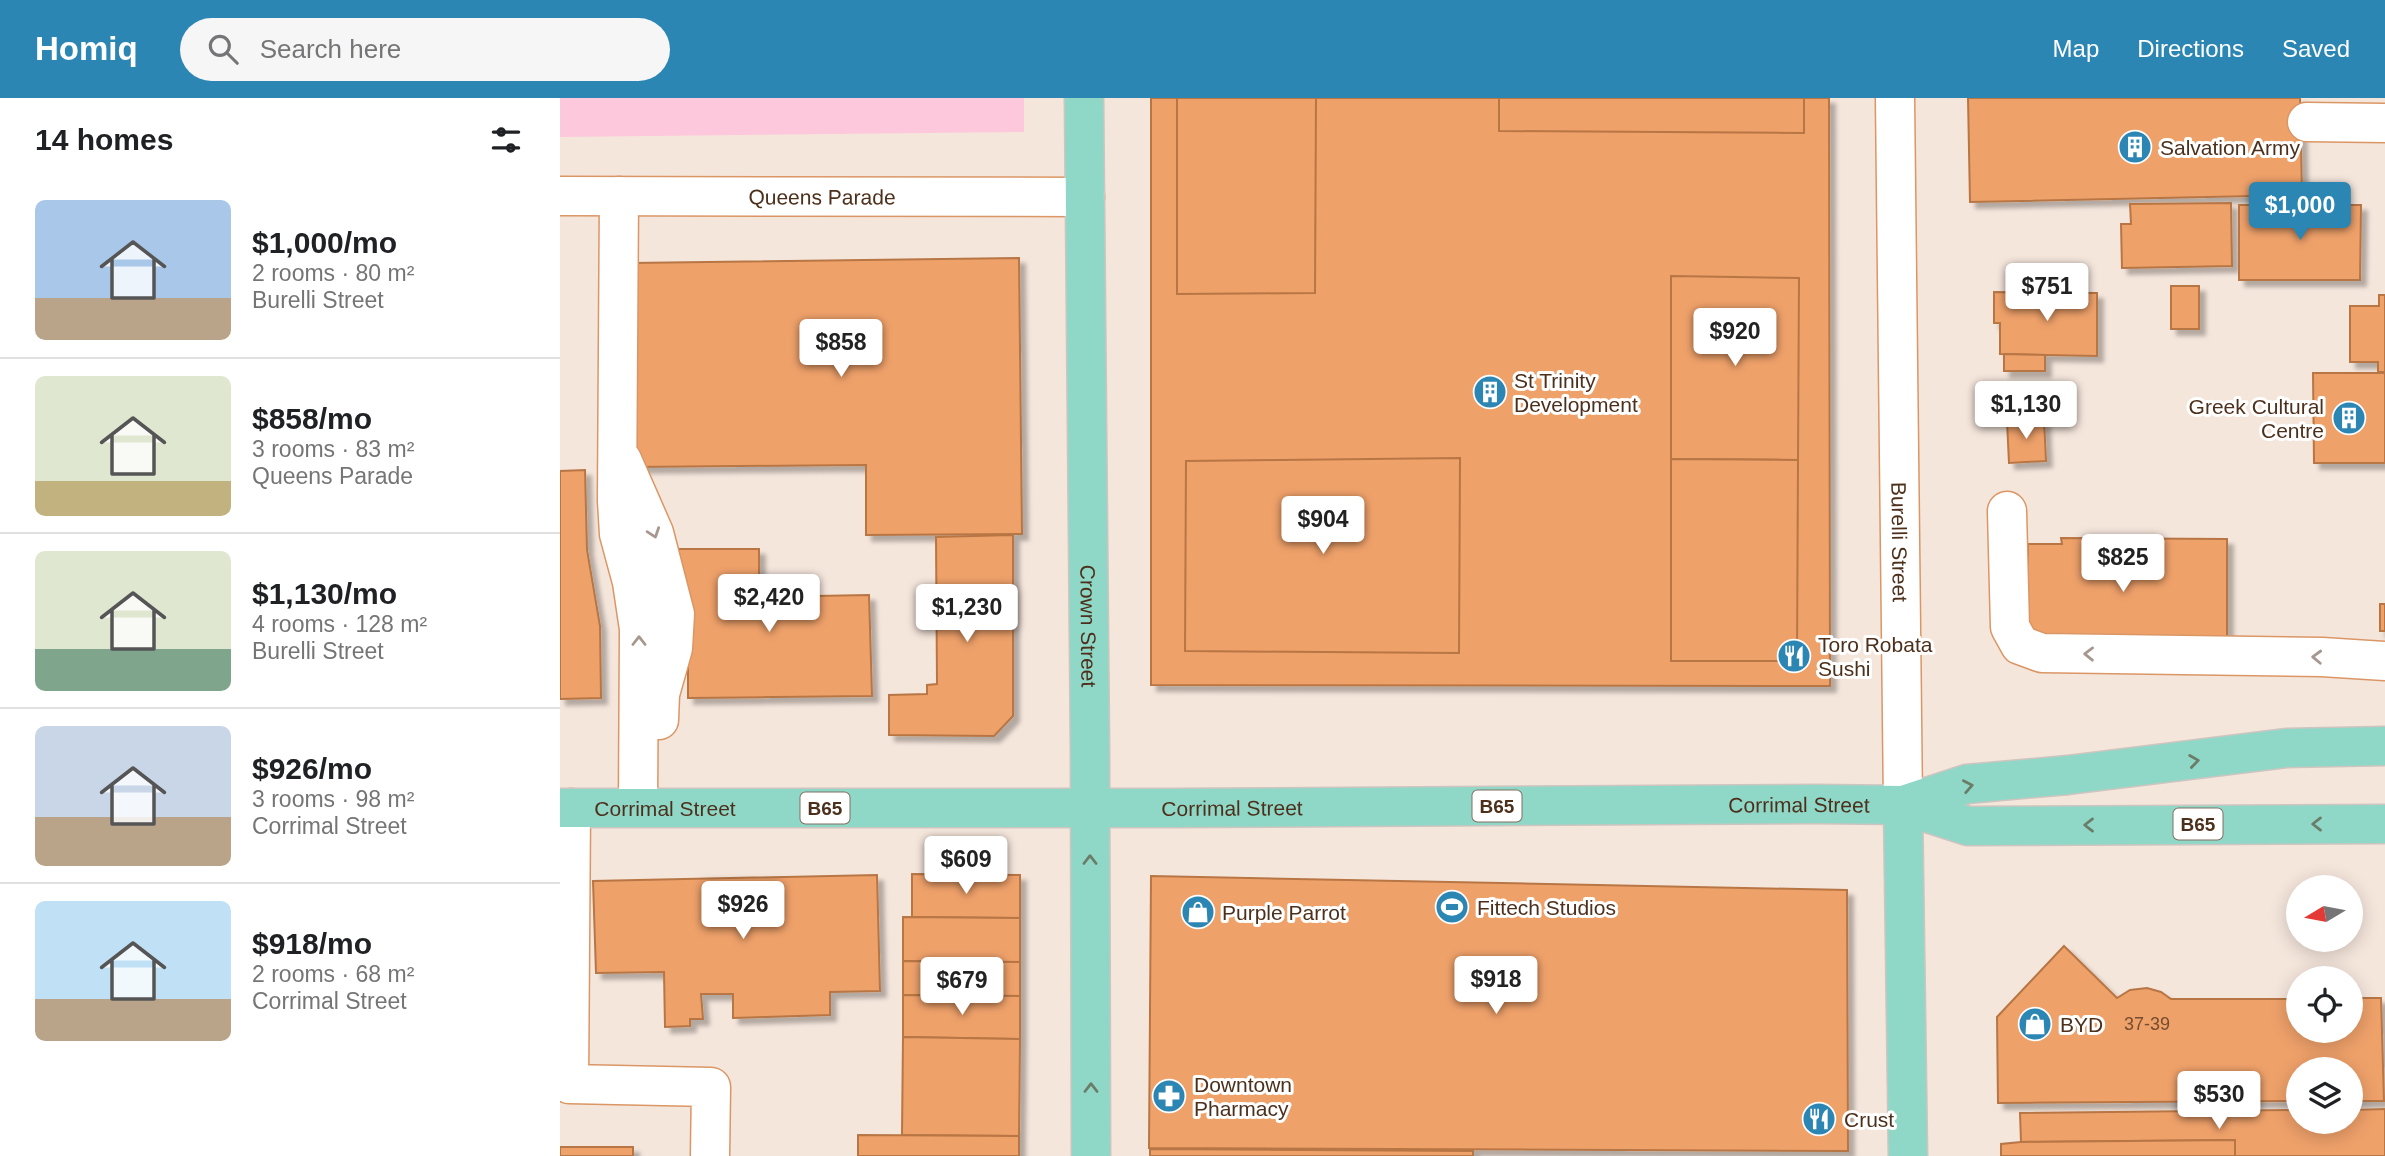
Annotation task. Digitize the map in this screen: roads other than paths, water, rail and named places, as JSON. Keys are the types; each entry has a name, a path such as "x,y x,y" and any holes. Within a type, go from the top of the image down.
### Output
{"main road":[{"name":"Crown Street","path":"1084,98 1091,1156"},
{"name":"Corrimal Street","path":"566,808 1903,805 1967,785 2286,748 2385,746"},
{"name":"Corrimal Street","path":"1903,805 1968,826 2385,824"},
{"name":"Burelli Street","path":"1903,805 1908,1156"}],"street":[{"name":"Burelli Street","path":"1895,98 1903,805"},
{"path":"2307,122 2385,123"},
{"name":"Queens Parade","path":"560,196 1086,197"},
{"path":"619,196 619,534 632,583 639,629 648,807"},
{"path":"2007,511 2010,627 2020,645 2042,653 2322,657 2385,661"},
{"path":"566,808 569,1084 712,1087 710,1156"}],"place":[{"name":"Salvation Army","path":"2135,147"},
{"name":"St Trinity Development","path":"1490,392"},
{"name":"Greek Cultural Centre","path":"2349,418"},
{"name":"Toro Robata Sushi","path":"1794,656"},
{"name":"Fittech Studios","path":"1452,907"},
{"name":"Purple Parrot","path":"1198,912"},
{"name":"BYD","path":"2035,1024"},
{"name":"Downtown Pharmacy","path":"1169,1096"},
{"name":"Crust","path":"1819,1119"}]}
